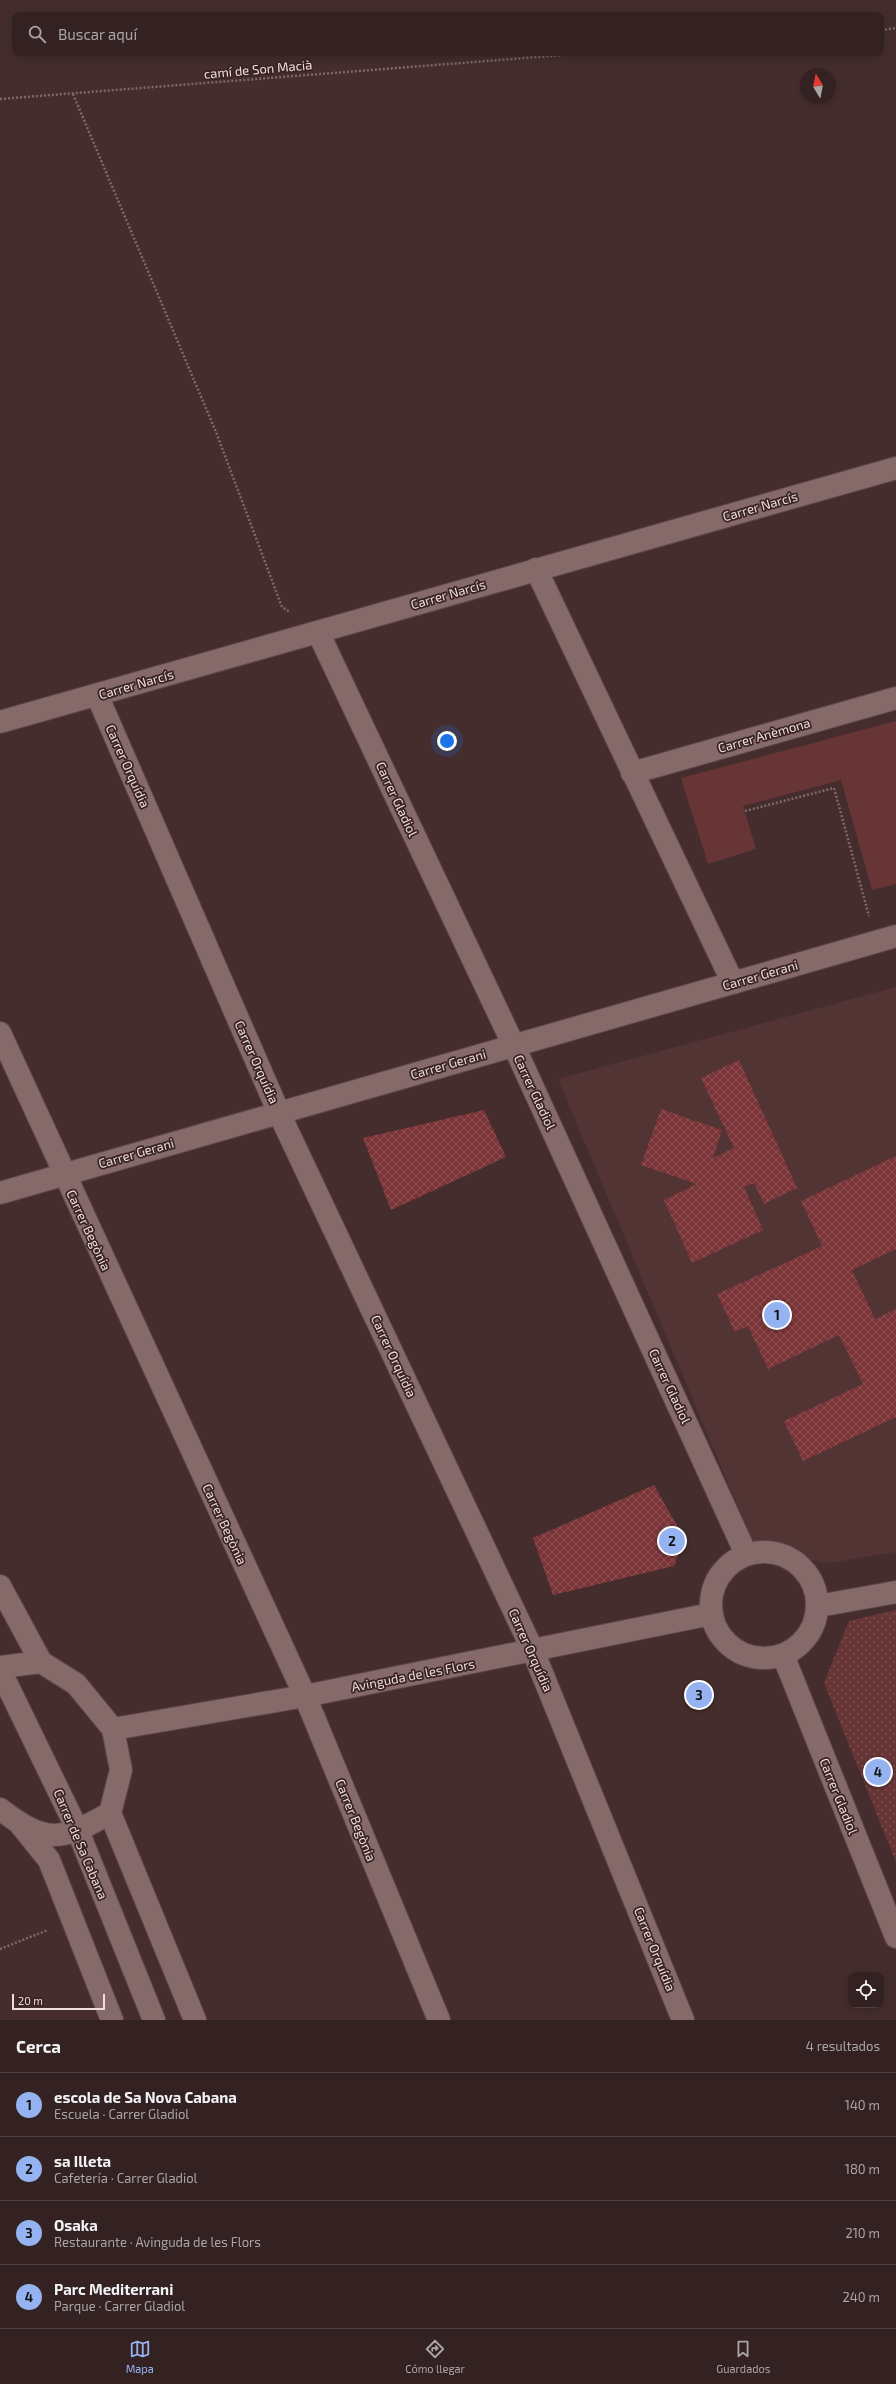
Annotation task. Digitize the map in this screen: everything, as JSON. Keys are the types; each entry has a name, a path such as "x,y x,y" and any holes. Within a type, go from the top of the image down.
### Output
{"street":[{"name":"Carrer Narcís","path":"0,722 896,468"},
{"path":"536,569 733,983"},
{"name":"Carrer Gladiol","path":"318,632 514,1046 746,1554"},
{"name":"Carrer Orquídia","path":"97,695 279,1113 533,1651 683,2020"},
{"name":"Carrer Anèmona","path":"632,773 896,698"},
{"name":"Carrer Gerani","path":"0,1192 886,939"},
{"name":"Carrer Begònia","path":"0,1033 305,1696 439,2020"},
{"path":"775,1552 793,1559 807,1572 813,1582 818,1606 812,1632 800,1646 783,1655 762,1659 744,1655 728,1645 717,1630 711,1614 711,1595 718,1577 730,1563 746,1554 775,1552"},
{"path":"0,1586 41,1662 76,1684 113,1729 121,1770 110,1813 195,2020"},
{"path":"818,1606 896,1592"},
{"name":"Avinguda de les Flors","path":"113,1729 305,1696 711,1614"},
{"name":"Carrer Gladiol","path":"783,1655 896,1937"},
{"path":"0,1667 41,1662"},
{"name":"Carrer de Sa Cabana","path":"0,1670 78,1832 154,2020"},
{"path":"0,1809 20,1824 46,1836 78,1832 110,1813"},
{"path":"20,1824 49,1860 112,2020"}],"path":[{"path":"884,30 896,28"},
{"name":"camí de Son Macià","path":"0,99 551,56"},
{"path":"74,94 216,432 282,607 318,632"},
{"path":"745,811 834,788 886,939"},
{"path":"0,1948 73,1920"}],"shaded area":[{"path":"896,721 896,884 872,890 841,780 743,806 756,849 708,864 681,778"},
{"path":"896,987 896,1552 830,1563 757,1552 558,1079"},
{"path":"896,1610 896,1862 824,1683 849,1621"}],"building":[{"path":"739,1060 797,1188 764,1204 754,1183 744,1187 763,1230 692,1263 664,1200 697,1184 641,1165 661,1109 722,1130 713,1158 734,1148 701,1078"},
{"path":"484,1110 506,1157 391,1210 363,1138"},
{"path":"896,1156 896,1249 852,1270 875,1319 896,1309 896,1417 803,1461 784,1421 863,1384 839,1335 768,1369 748,1326 735,1332 717,1294 822,1246 801,1201"},
{"path":"654,1485 684,1538 674,1566 553,1595 533,1538"}],"place":[{"name":"escola de Sa Nova Cabana","path":"777,1315"},
{"name":"sa Illeta","path":"672,1541"},
{"name":"Osaka","path":"699,1695"},
{"name":"Parc Mediterrani","path":"878,1772"}]}
